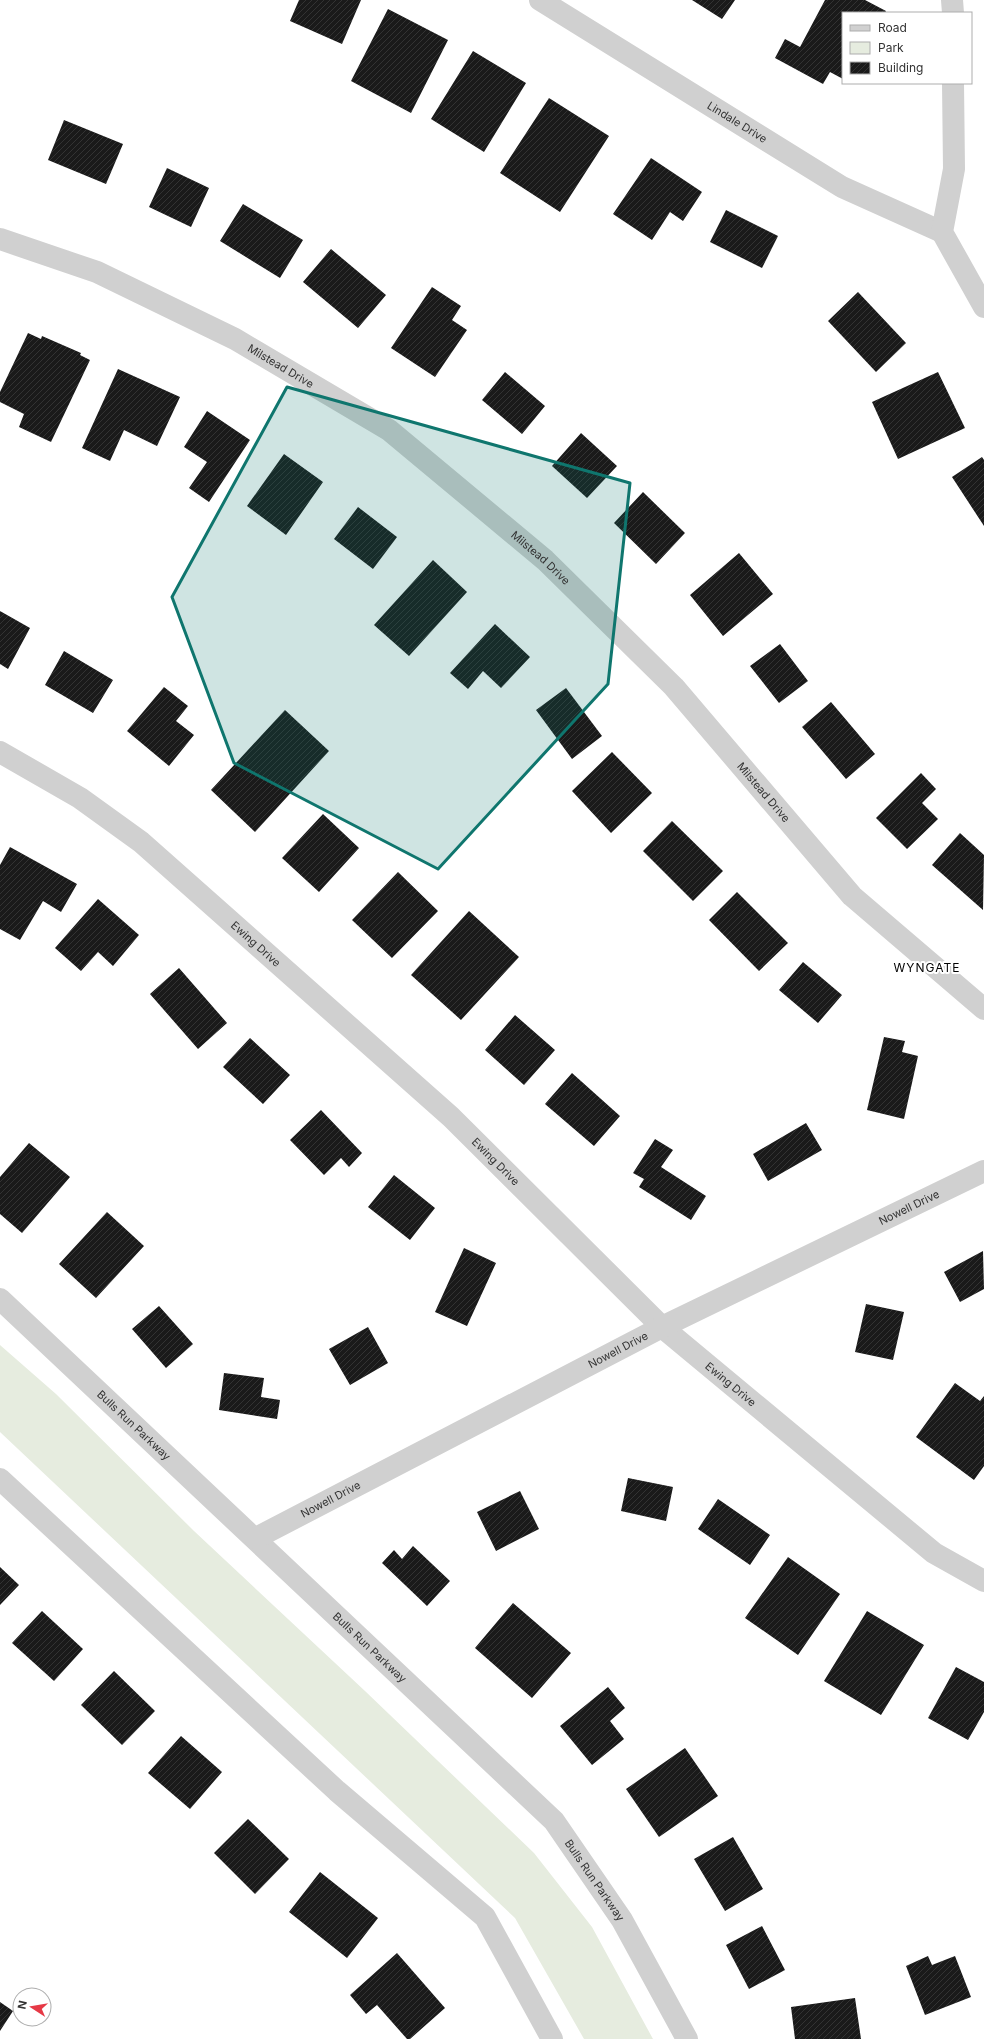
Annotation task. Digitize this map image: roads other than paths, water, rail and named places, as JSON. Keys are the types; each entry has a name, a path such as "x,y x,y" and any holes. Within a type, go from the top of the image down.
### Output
{"street":[{"name":"Lindale Drive","path":"540,0 842,187 942,232"},
{"path":"952,0 953,12"},
{"path":"953,84 954,169 942,232 984,307"},
{"name":"Milstead Drive","path":"0,239 97,272 235,339 389,430 550,565 674,687 852,896 984,1009"},
{"name":"Ewing Drive","path":"0,752 80,798 141,842 450,1117 662,1327 934,1553 984,1581"},
{"name":"Nowell Drive","path":"256,1538 662,1327 984,1171"},
{"name":"Bulls Run Parkway","path":"0,1299 256,1538 554,1821 622,1920 687,2039"},
{"path":"0,1479 337,1791 485,1917 552,2039"}],"district":[{"name":"WYNGATE","path":"927,968"}]}
